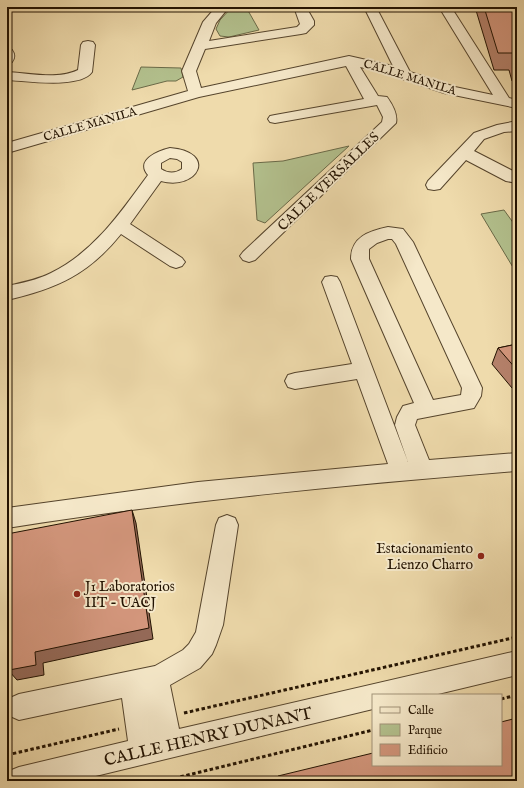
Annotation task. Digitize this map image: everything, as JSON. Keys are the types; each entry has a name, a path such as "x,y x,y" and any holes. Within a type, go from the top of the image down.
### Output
{"street":[{"path":"203,92 189,71 210,22 223,7"},
{"path":"200,46 301,30 307,25 307,21 300,7"},
{"path":"370,7 404,74"},
{"path":"452,11 510,103"},
{"path":"7,76 34,79 72,77 81,75 85,72 88,46"},
{"path":"7,53 7,58"},
{"name":"CALLE MANILA","path":"7,148 203,92 339,62 353,61 373,64 453,91 510,103"},
{"name":"CALLE VERSALLES","path":"249,256 389,123 390,117 353,61"},
{"path":"7,84 24,83 34,79"},
{"path":"275,119 378,100"},
{"path":"434,185 479,136 502,128 517,126"},
{"path":"463,152 512,177 517,178"},
{"path":"7,293 45,284 66,275 84,262 99,249 157,175"},
{"path":"119,225 176,262"},
{"path":"411,470 405,425 410,412 467,402 471,396 472,388 404,242 397,233 384,233 364,243 360,250 360,260 427,409"},
{"path":"331,282 364,370 411,470"},
{"path":"295,381 364,370"},
{"path":"7,518 76,507 207,490 411,470 517,462"},
{"path":"19,707 144,680 180,667 194,658 208,638 227,524"},
{"path":"383,694 517,663"},
{"path":"144,680 164,718 169,744"},
{"path":"143,751 138,724 144,680"},
{"name":"CALLE HENRY DUNANT","path":"19,781 372,696"}],"path":[{"path":"164,718 517,637"},
{"path":"502,699 517,696"},
{"path":"7,755 138,724"},
{"path":"163,781 372,730"}],"green space":[{"path":"232,7 246,7 259,30 229,37 220,36 216,29 220,20"},
{"path":"141,67 181,68 183,77 176,81 167,81 132,90"},
{"path":"349,146 265,223 257,220 253,163 283,161"},
{"path":"504,210 517,228 517,274 481,214"}],"building":[{"path":"484,7 517,7 517,64 514,53 498,53"},
{"path":"517,344 517,370 498,348"},
{"name":"J1 Laboratorios IIT - UACJ","path":"132,510 149,628 35,652 36,665 9,670 7,659 7,534"},
{"path":"517,718 517,781 279,781 278,776 372,753 372,766 502,766 502,722"}],"place":[{"name":"Estacionamiento Lienzo Charro","path":"481,556"},
{"name":"J1 Laboratorios IIT - UACJ","path":"77,594"}]}
